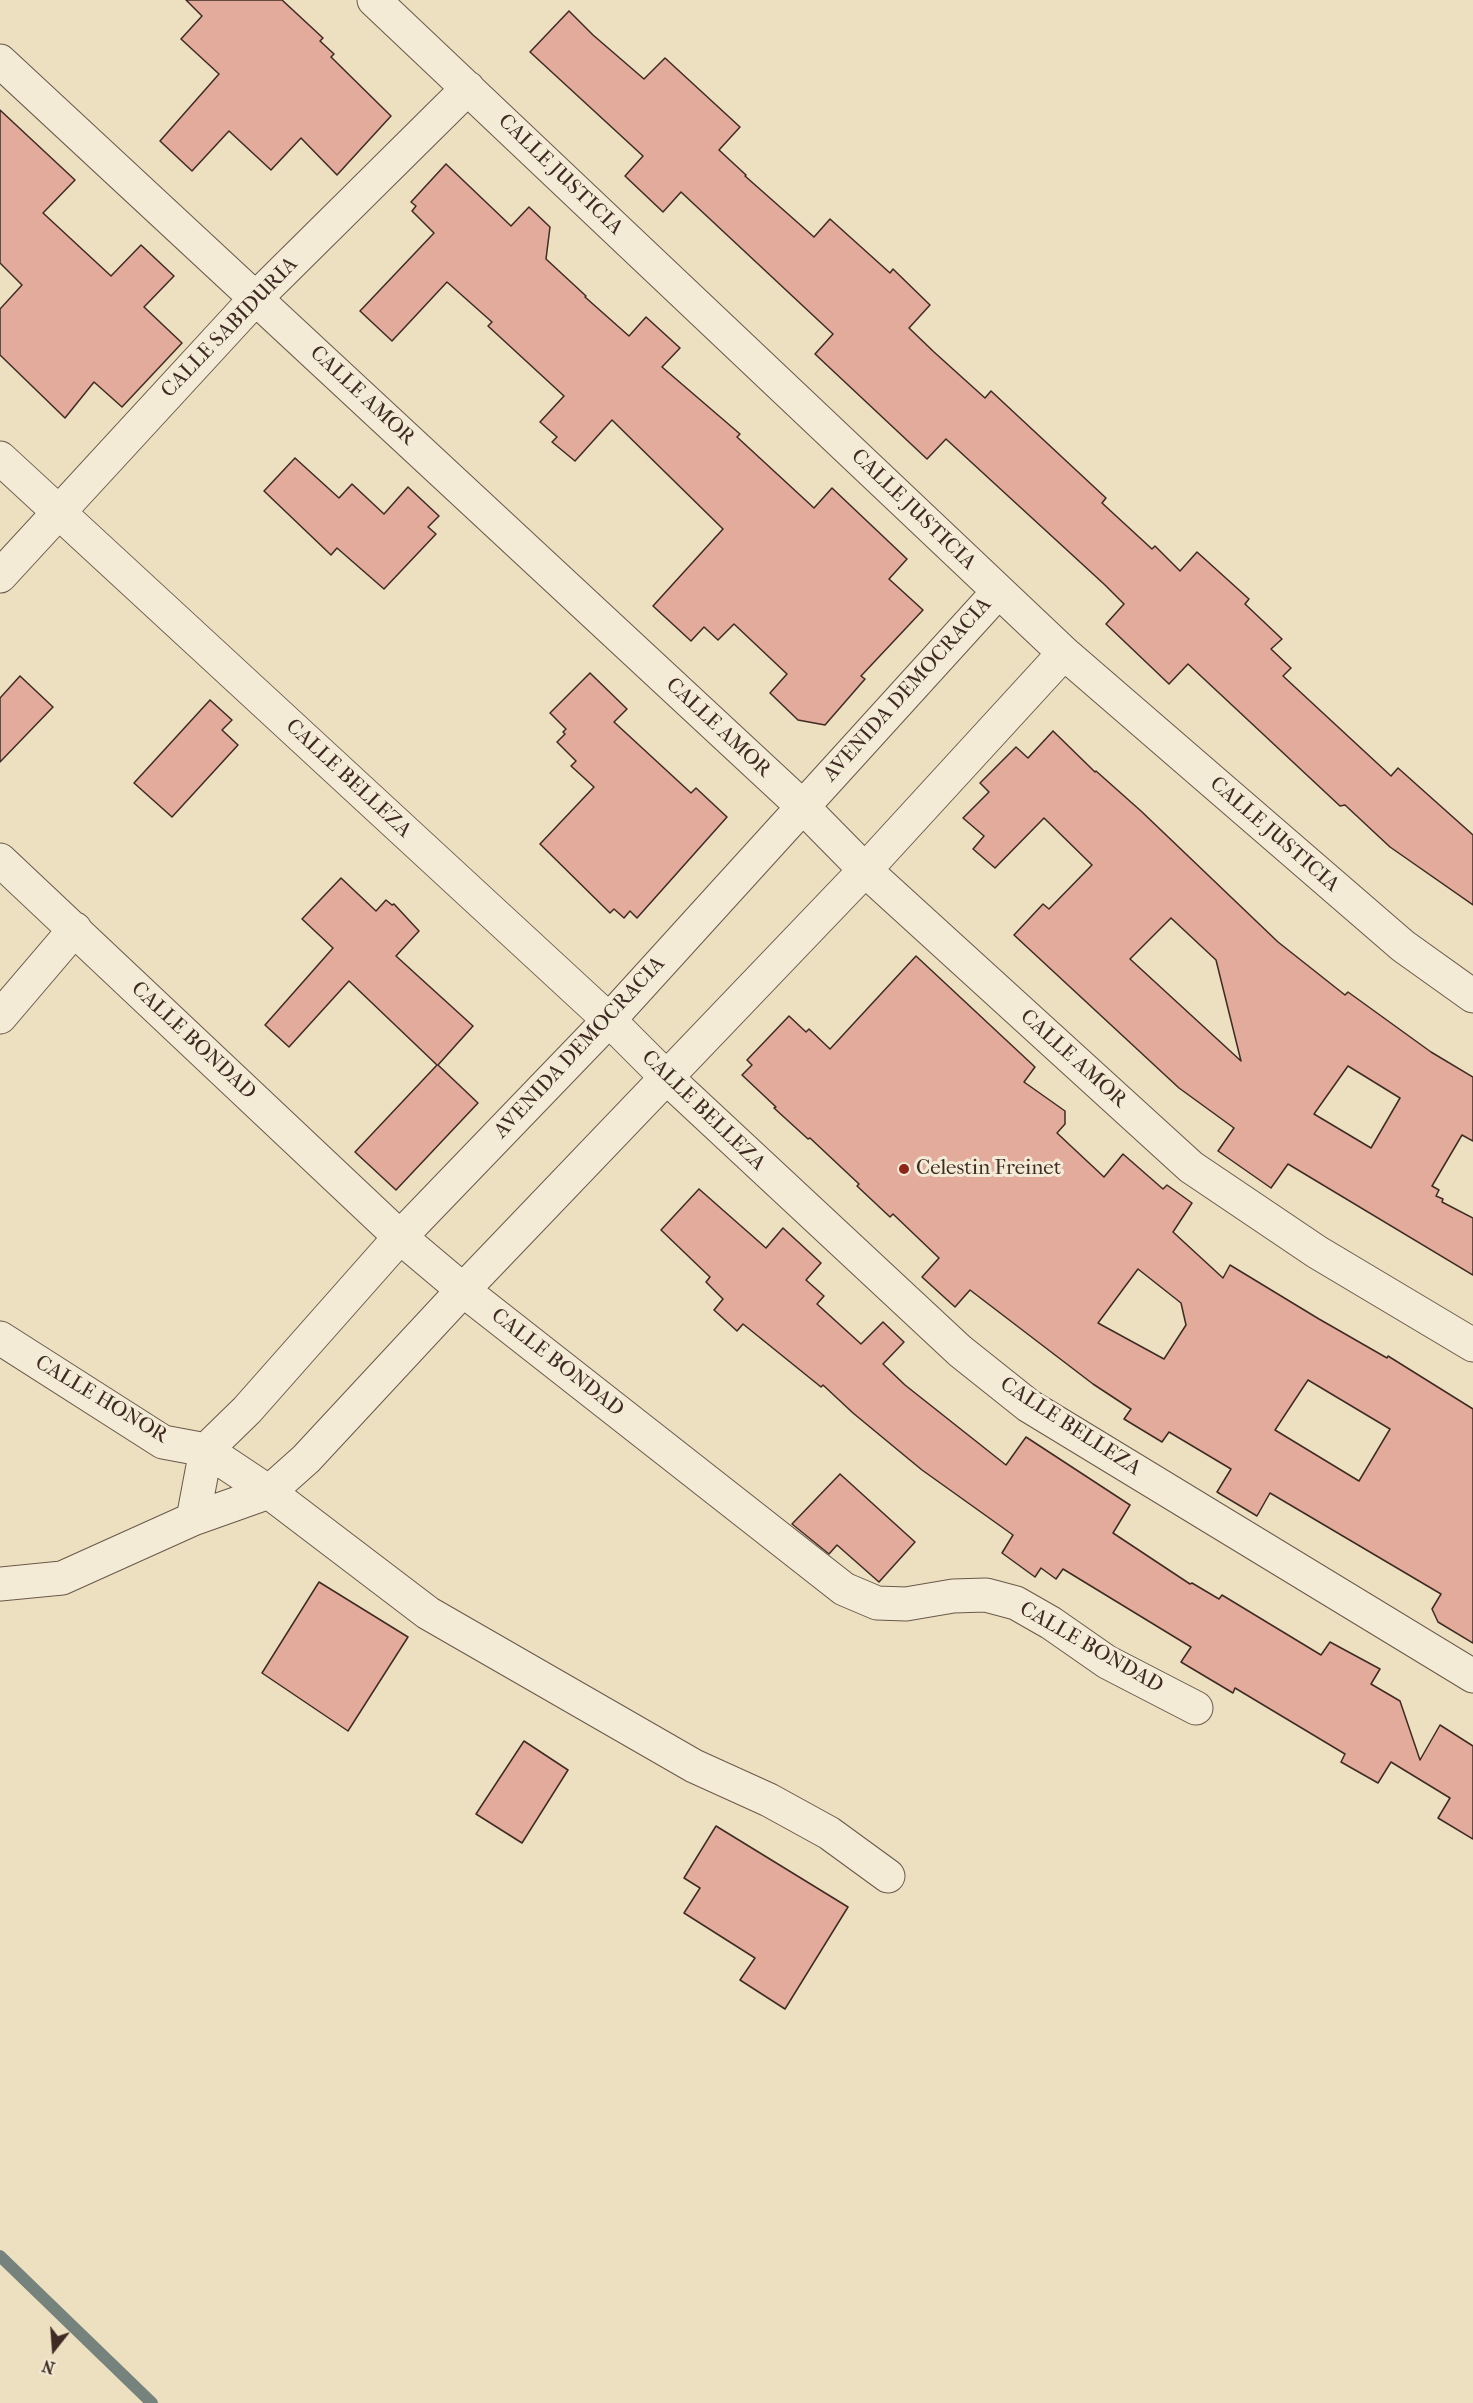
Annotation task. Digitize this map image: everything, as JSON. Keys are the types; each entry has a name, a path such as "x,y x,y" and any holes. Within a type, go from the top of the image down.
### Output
{"street":[{"name":"CALLE JUSTICIA","path":"374,0 1064,652 1403,946 1473,996"},
{"name":"CALLE AMOR","path":"0,61 802,806 865,870 1191,1167 1317,1252 1473,1346"},
{"name":"CALLE SABIDURIA","path":"0,576 256,298 468,88"},
{"name":"CALLE BELLEZA","path":"0,458 609,1020 667,1078 960,1351 1029,1406 1473,1676"},
{"name":"AVENIDA DEMOCRACIA","path":"206,1450 247,1410 400,1237 609,1020 998,592"},
{"path":"0,1584 62,1578 193,1519 269,1492 306,1459 463,1290 865,870 1064,652"},
{"name":"CALLE BONDAD","path":"0,860 75,928 400,1237 463,1290 844,1589 877,1603 906,1604 953,1596 986,1595 1016,1603 1051,1623 1107,1662 1196,1708"},
{"path":"0,1017 75,928"},
{"name":"CALLE HONOR","path":"0,1338 163,1442 206,1450"},
{"path":"193,1519 206,1450 269,1492 428,1613 694,1766 769,1800 829,1833 888,1876"}],"building":[{"path":"186,0 282,0 323,38 320,41 334,54 331,57 391,116 337,175 301,138 271,170 229,131 192,171 160,141 219,74 181,39 202,16"},
{"path":"569,11 644,79 665,58 740,127 719,150 745,176 814,237 830,219 890,273 893,269 930,305 909,328 934,352 985,398 991,391 1106,498 1102,503 1152,549 1155,546 1180,571 1197,552 1249,599 1245,604 1282,639 1271,649 1291,668 1283,676 1391,776 1398,768 1473,835 1473,905 1390,847 1345,805 1340,806 1188,664 1169,684 1106,624 1124,604 1105,585 946,439 927,459 815,354 833,334 681,192 663,212 625,176 643,156 530,52"},
{"path":"0,110 75,180 43,213 111,276 141,245 174,276 144,307 182,343 122,407 94,382 65,418 0,355 0,309 22,285 0,263"},
{"path":"446,164 511,226 529,207 550,227 546,259 629,336 646,317 680,348 662,367 740,434 737,437 814,508 832,488 907,559 889,579 923,610 861,676 865,679 825,725 798,720 770,693 787,674 734,624 718,640 704,627 691,641 653,606 723,529 612,420 575,461 552,442 557,437 540,422 564,396 488,326 492,322 447,282 392,341 360,311 434,233 412,211 416,206 411,202"},
{"path":"295,458 339,498 352,484 384,514 408,487 439,516 428,527 436,534 384,589 337,548 331,555 264,491"},
{"path":"590,673 627,709 614,722 691,793 696,788 727,817 637,918 630,911 624,918 614,909 610,913 540,844 594,787 571,766 576,761 557,742 565,734 563,732 566,729 550,713"},
{"path":"20,676 53,707 0,762 0,698"},
{"path":"210,700 232,720 222,730 238,745 172,817 134,783"},
{"path":"1053,731 1095,772 1141,811 1278,942 1345,995 1348,992 1431,1052 1473,1077 1473,1141 1462,1135 1432,1186 1439,1190 1436,1196 1443,1199 1442,1202 1473,1218 1473,1275 1288,1164 1271,1188 1218,1151 1234,1128 1179,1088 1014,935 1043,904 1049,909 1092,865 1044,818 995,868 973,849 984,836 963,818 989,792 980,783 1016,747 1028,758","holes":["1171,918 1216,960 1241,1061 1130,959","1348,1066 1400,1098 1371,1148 1314,1114"]},
{"path":"341,878 376,911 386,900 394,904 419,931 396,956 473,1026 438,1065 478,1103 396,1190 355,1152 437,1065 349,981 289,1047 265,1025 333,948 302,919"},
{"path":"916,956 1035,1067 1024,1082 1065,1111 1065,1124 1057,1133 1104,1177 1123,1154 1163,1189 1167,1185 1192,1203 1173,1232 1223,1278 1230,1265 1319,1319 1387,1358 1388,1356 1473,1409 1473,1643 1438,1622 1432,1609 1441,1594 1270,1493 1257,1516 1217,1492 1231,1469 1169,1432 1162,1442 1124,1419 1131,1409 1093,1384 970,1290 955,1307 922,1277 939,1258 893,1214 890,1217 857,1186 859,1184 774,1108 776,1107 742,1075 752,1065 747,1060 789,1016 806,1032 809,1029 830,1049","holes":["1138,1269 1181,1303 1186,1325 1164,1359 1098,1323","1308,1380 1390,1429 1359,1481 1275,1430"]},
{"path":"699,1189 766,1248 783,1228 821,1263 806,1280 824,1296 817,1304 861,1344 883,1322 904,1342 883,1364 905,1385 1006,1465 1026,1437 1130,1505 1113,1533 1190,1584 1192,1583 1219,1599 1222,1595 1321,1655 1330,1642 1380,1669 1371,1684 1400,1701 1420,1760 1440,1725 1473,1746 1473,1839 1438,1818 1450,1798 1391,1762 1378,1783 1341,1762 1345,1754 1235,1688 1233,1693 1181,1662 1191,1647 1063,1569 1056,1579 1041,1568 1035,1577 1002,1553 1013,1535 922,1470 823,1385 821,1387 743,1324 737,1331 714,1310 723,1299 706,1282 710,1277 661,1230"},
{"path":"840,1474 915,1542 879,1582 837,1545 829,1554 792,1524"},
{"path":"319,1582 408,1637 348,1731 262,1673"},
{"path":"524,1741 568,1770 522,1843 476,1814"},
{"path":"716,1826 848,1907 785,2009 740,1980 755,1958 684,1913 700,1888 684,1878"}],"waterway":[{"path":"0,2256 152,2403"}],"place":[{"name":"Celestin Freinet","path":"904,1169"}]}
